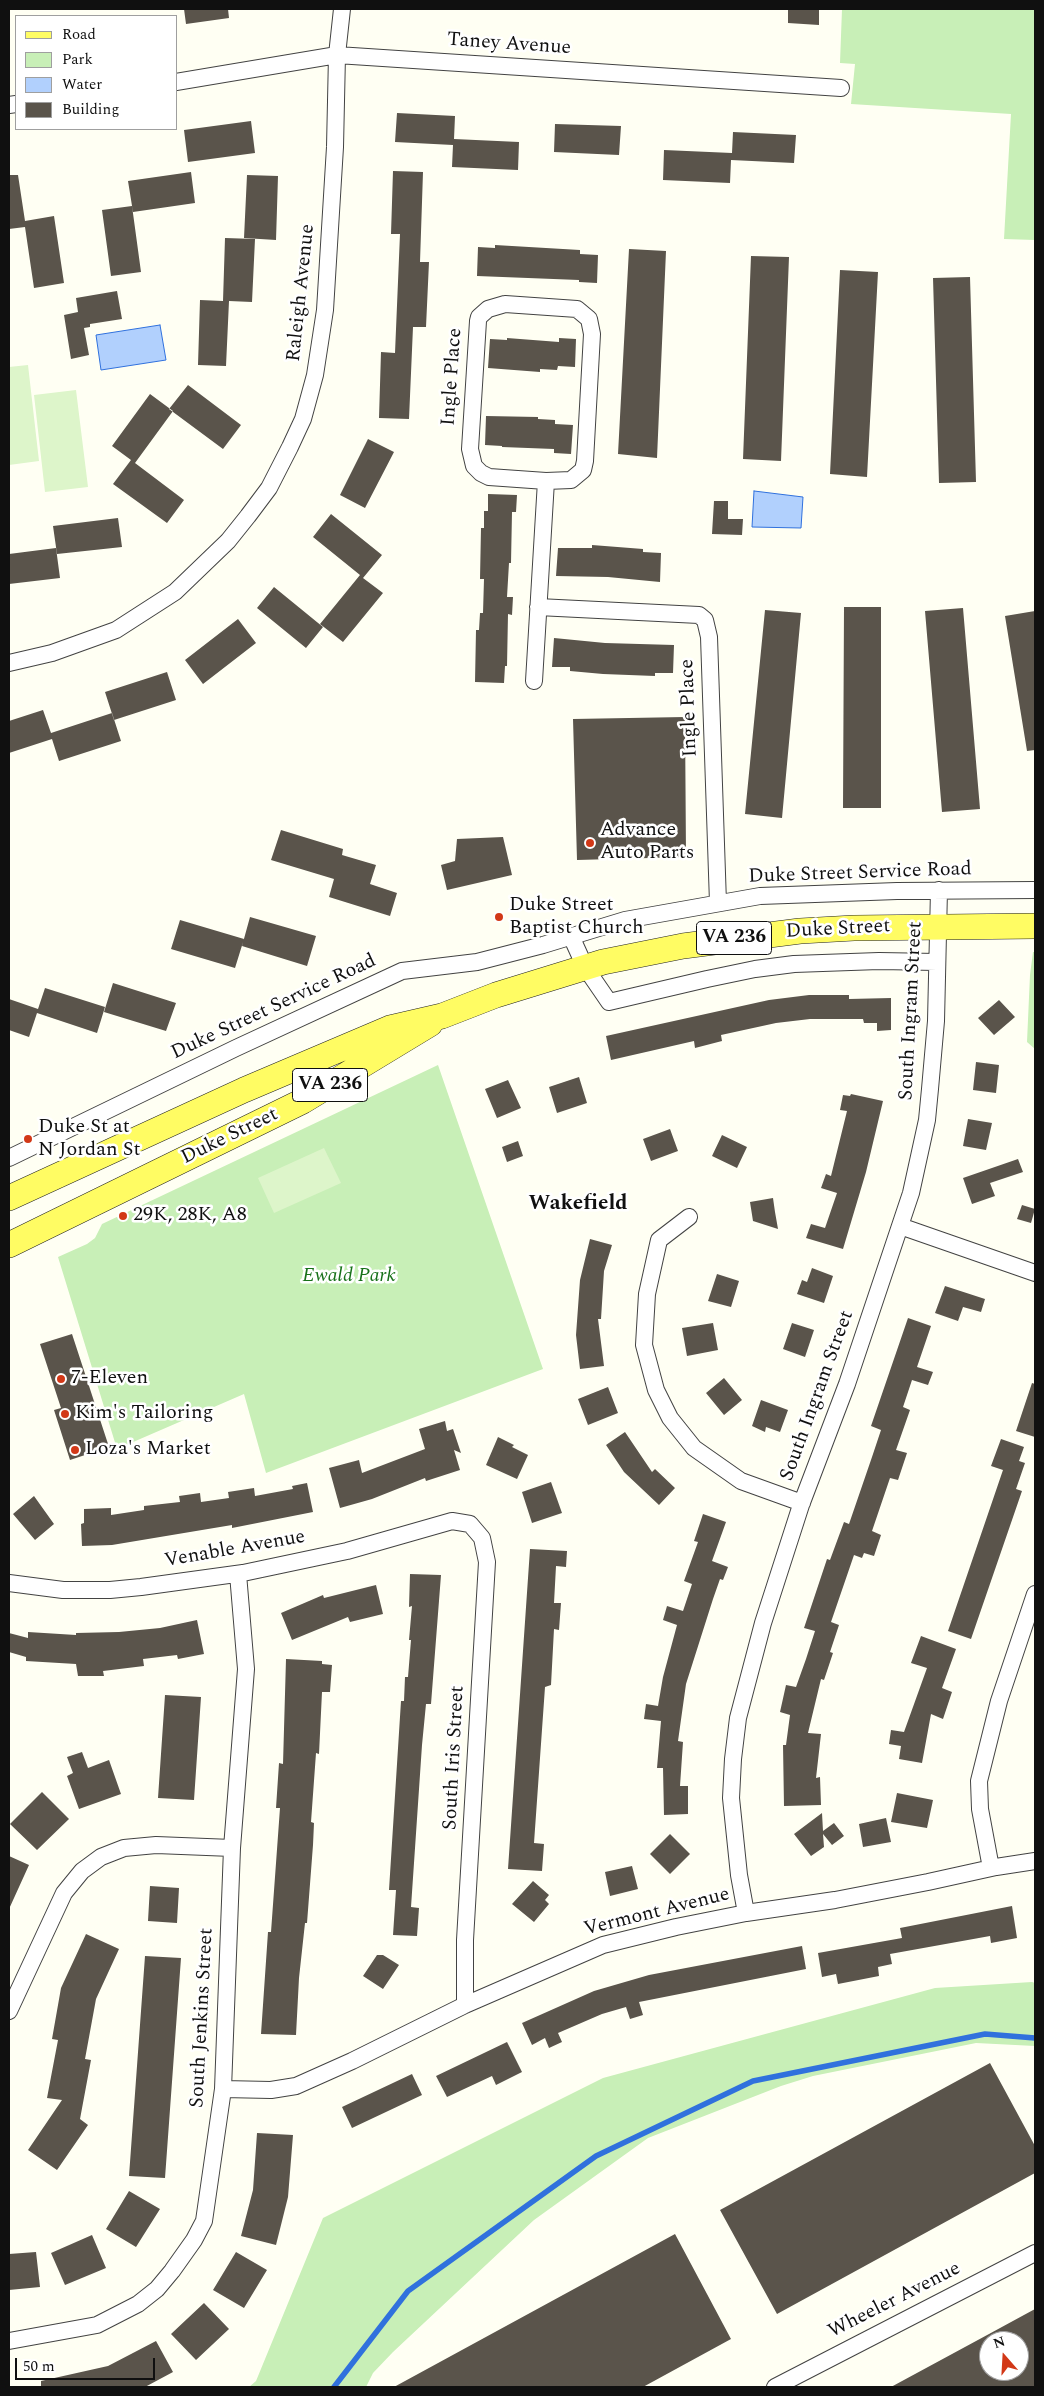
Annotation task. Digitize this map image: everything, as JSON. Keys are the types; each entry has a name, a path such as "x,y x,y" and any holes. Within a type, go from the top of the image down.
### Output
{"main road":[{"name":"Duke Street","path":"9,1198 244,1090 390,1028 442,1016 496,995 585,967 645,952 747,936 854,928 1035,926"},
{"name":"Duke Street","path":"9,1245 303,1101 400,1044 442,1016"}],"street":[{"name":"Raleigh Avenue","path":"9,663 52,653 108,633 155,606 175,592 228,541 269,488 303,419 315,375 325,310 335,147 337,55 342,9"},
{"name":"Taney Avenue","path":"178,82 337,55 841,88"},
{"name":"Ingle Place","path":"505,304 577,309 585,314 590,324 592,334 583,470 571,480 546,481 490,476 481,473 474,466 470,449 478,321 483,312 494,306 505,304"},
{"path":"534,681 546,481"},
{"name":"Ingle Place","path":"538,607 699,615 705,620 709,637 718,903"},
{"name":"South Ingram Street","path":"746,1913 739,1875 731,1798 738,1718 763,1623 802,1503 846,1384 911,1193 927,1120 936,1021 939,890"},
{"name":"Duke Street Service Road","path":"9,1158 236,1048 402,971 477,962 544,945 625,920 718,903 804,893 1035,890"},
{"path":"571,936 585,967 609,1002 707,978 784,965 871,961 937,962"},
{"path":"689,1217 659,1240 647,1294 644,1345 656,1390 670,1418 694,1448 741,1481 802,1503"},
{"path":"900,1226 1035,1273"},
{"name":"Venable Avenue","path":"9,1583 63,1590 110,1590 238,1574 348,1551 413,1530 452,1521 464,1522"},
{"name":"South Iris Street","path":"464,1522 470,1524 482,1538 487,1562 465,1940 466,2005"},
{"name":"South Jenkins Street","path":"9,2341 97,2325 138,2304 157,2289 194,2240 204,2221 223,2089 232,1848 246,1669 238,1574"},
{"path":"991,1868 980,1809 979,1781 999,1701 1035,1594"},
{"path":"9,2011 64,1893 82,1871 101,1856 124,1848 156,1845 232,1848"},
{"name":"Vermont Avenue","path":"223,2089 271,2090 296,2086 352,2061 466,2005 603,1945 676,1927 746,1913 884,1891 991,1868 1035,1861"},
{"name":"Wheeler Avenue","path":"774,2387 1035,2253"}],"green space":[{"path":"842,9 1035,9 1035,240 1004,239 1011,114 851,104 855,64 840,63"},
{"path":"28,365 39,461 9,465 9,367"},
{"path":"76,390 88,487 45,492 34,395"},
{"path":"1033,952 1035,952 1035,1049 1027,1042"},
{"name":"Ewald Park","path":"438,1065 543,1369 266,1473 244,1394 117,1449 58,1257 87,1244 95,1238 102,1224"},
{"path":"324,1148 341,1183 274,1213 258,1178"},
{"path":"1035,1983 1035,2046 976,2043 813,2076 781,2086 648,2138 534,2220 393,2352 373,2373 366,2387 249,2387 256,2381 323,2218 603,2078 935,1988"}],"water":[{"path":"160,325 166,360 101,370 96,335"},
{"path":"754,491 803,497 801,528 752,527"}],"building":[{"path":"184,9 228,9 229,18 186,24"},
{"path":"788,9 819,9 819,25 788,23"},
{"path":"397,113 455,116 454,139 519,142 518,170 452,167 453,145 395,142"},
{"path":"251,121 255,153 188,162 184,130"},
{"path":"555,124 621,126 619,155 554,152"},
{"path":"733,132 796,135 794,163 731,160 730,183 663,180 664,150 732,153"},
{"path":"393,171 423,172 420,262 429,262 426,327 413,327 409,419 379,418 381,352 395,353 400,234 391,234"},
{"path":"191,172 195,203 133,212 128,181"},
{"path":"9,175 18,175 25,221 54,216 64,283 34,288 25,227 9,229"},
{"path":"247,175 278,176 276,240 244,238"},
{"path":"132,206 141,272 111,276 102,210"},
{"path":"225,238 255,239 252,302 229,301 226,366 198,365 200,300 223,301"},
{"path":"495,245 580,250 580,254 598,255 597,283 579,282 579,280 477,276 478,247 495,248"},
{"path":"629,249 666,251 657,458 618,454"},
{"path":"751,256 789,257 781,461 743,459"},
{"path":"840,270 878,272 867,477 830,474"},
{"path":"970,277 976,482 939,483 933,278"},
{"path":"117,291 122,319 90,324 90,327 84,328 89,355 71,359 64,315 78,312 76,298"},
{"path":"507,338 559,342 559,338 576,339 575,367 558,366 557,370 540,369 540,372 488,368 490,339 507,340"},
{"path":"188,385 241,425 223,449 169,409"},
{"path":"150,394 173,411 135,463 184,500 167,523 113,484 131,460 112,446"},
{"path":"486,416 538,417 538,419 555,420 555,424 573,425 571,454 554,453 554,449 485,445"},
{"path":"368,439 394,452 365,508 340,495"},
{"path":"488,494 517,495 516,512 512,512 511,563 509,563 507,597 513,597 512,615 508,614 507,666 505,666 504,683 475,682 476,630 479,630 480,613 483,613 484,579 480,579 481,528 484,528 484,511 488,511"},
{"path":"714,501 728,501 728,519 743,519 742,535 712,534"},
{"path":"331,514 382,555 363,578 383,593 343,642 320,624 360,575 313,537"},
{"path":"118,518 122,547 57,554 53,526"},
{"path":"592,545 643,549 643,552 661,553 660,582 608,577 556,576 558,548 592,548"},
{"path":"56,548 60,578 9,584 9,554"},
{"path":"274,587 323,627 306,648 257,608"},
{"path":"844,607 881,607 881,808 843,808"},
{"path":"963,608 980,809 942,812 925,611"},
{"path":"765,610 801,613 782,818 745,814"},
{"path":"1035,611 1035,750 1027,751 1005,616"},
{"path":"238,619 256,643 203,684 185,660"},
{"path":"554,638 605,643 674,645 673,673 655,673 655,676 603,674 570,671 570,667 552,667"},
{"path":"167,672 176,700 114,720 105,692"},
{"path":"43,710 51,733 112,713 121,741 59,761 52,739 9,753 9,721"},
{"path":"685,717 686,857 577,860 573,719"},
{"path":"281,830 343,849 342,855 376,865 370,884 397,893 390,916 329,897 334,879 271,860"},
{"path":"503,837 512,875 447,890 441,865 455,861 457,839"},
{"path":"250,917 316,936 307,966 242,946"},
{"path":"180,920 244,939 235,968 171,949"},
{"path":"113,983 176,1003 166,1031 104,1012"},
{"path":"45,988 105,1007 97,1033 37,1013 29,1037 9,1030 9,999 38,1009"},
{"path":"809,995 849,995 849,999 891,998 891,1030 877,1031 877,1023 864,1023 863,1019 810,1019 776,1023 721,1035 722,1041 695,1048 694,1041 611,1060 606,1036 769,1000"},
{"path":"999,1000 1015,1017 994,1035 978,1018"},
{"path":"976,1062 999,1065 996,1093 973,1090"},
{"path":"579,1077 587,1103 557,1113 549,1087"},
{"path":"508,1080 521,1108 497,1118 485,1089"},
{"path":"851,1094 883,1101 866,1172 843,1249 806,1238 811,1224 825,1228 837,1193 821,1188 826,1174 831,1176 847,1111 840,1110 843,1095 850,1096"},
{"path":"968,1119 992,1123 986,1150 963,1146"},
{"path":"670,1129 678,1151 651,1161 643,1139"},
{"path":"722,1135 747,1147 737,1168 712,1156"},
{"path":"518,1141 523,1156 507,1162 502,1147"},
{"path":"1018,1159 1023,1172 990,1183 995,1196 972,1204 963,1178"},
{"path":"773,1198 778,1229 753,1221 750,1202"},
{"path":"1022,1205 1035,1209 1031,1223 1017,1219"},
{"path":"590,1239 612,1245 604,1271 601,1319 598,1319 604,1366 580,1369 576,1335 580,1280"},
{"path":"812,1268 833,1276 824,1303 797,1294 802,1280 807,1282"},
{"path":"717,1274 739,1281 731,1307 708,1301"},
{"path":"945,1286 985,1299 981,1312 963,1307 958,1321 935,1313"},
{"path":"908,1318 931,1326 917,1367 933,1372 928,1385 912,1380 903,1407 910,1410 896,1450 907,1453 898,1480 890,1478 872,1531 881,1535 874,1556 864,1553 862,1558 854,1555 831,1622 839,1625 830,1652 833,1653 824,1680 821,1679 808,1733 821,1734 816,1778 820,1777 821,1805 784,1806 783,1745 786,1745 790,1715 780,1712 786,1685 796,1687 806,1659 815,1631 804,1628 827,1559 830,1560 844,1522 849,1524 872,1457 881,1430 871,1426"},
{"path":"713,1323 718,1350 687,1356 682,1328"},
{"path":"792,1323 814,1330 805,1357 783,1349"},
{"path":"72,1334 109,1447 70,1460 54,1410 61,1408 40,1344"},
{"path":"724,1378 742,1400 724,1415 706,1393"},
{"path":"1032,1383 1035,1384 1035,1437 1016,1431"},
{"path":"608,1387 618,1413 588,1425 578,1399"},
{"path":"761,1400 788,1410 780,1432 766,1427 765,1432 752,1426"},
{"path":"445,1421 447,1431 453,1429 461,1453 454,1450 460,1470 426,1481 425,1478 372,1499 340,1508 329,1468 359,1460 362,1473 425,1449 419,1429"},
{"path":"625,1432 652,1472 655,1469 675,1488 659,1505 624,1472 606,1445"},
{"path":"498,1437 528,1455 517,1479 486,1465"},
{"path":"1001,1439 1024,1447 1019,1461 1025,1463 1016,1489 1022,1491 971,1639 948,1631 1003,1470 991,1466"},
{"path":"551,1482 562,1513 532,1523 522,1492"},
{"path":"307,1483 313,1512 232,1528 232,1525 112,1545 82,1546 81,1524 84,1523 84,1509 111,1508 111,1515 144,1510 144,1506 180,1502 179,1496 200,1493 201,1502 229,1498 228,1492 254,1488 255,1496 293,1489 292,1486"},
{"path":"34,1496 54,1524 35,1540 13,1514"},
{"path":"703,1514 726,1522 712,1561 728,1567 723,1580 720,1579 686,1684 678,1741 683,1742 680,1786 688,1786 688,1814 664,1815 663,1768 657,1768 661,1721 644,1719 646,1704 658,1706 663,1677 677,1625 663,1620 667,1606 683,1611 692,1584 684,1581 698,1542 694,1541"},
{"path":"530,1549 567,1551 566,1567 556,1566 554,1603 561,1603 559,1630 554,1629 551,1685 545,1687 534,1843 544,1844 542,1871 508,1869"},
{"path":"410,1574 441,1575 431,1704 426,1704 422,1745 411,1907 419,1908 417,1936 393,1935 396,1890 389,1890 401,1701 404,1701 405,1677 408,1677 411,1640 409,1640 412,1606 409,1607"},
{"path":"376,1585 383,1614 350,1622 348,1617 292,1640 281,1613 323,1595 324,1598"},
{"path":"197,1620 204,1654 178,1659 177,1655 143,1659 144,1666 103,1671 104,1676 78,1676 76,1664 26,1661 26,1657 9,1652 9,1633 28,1638 28,1632 76,1635 76,1633 119,1632 160,1628"},
{"path":"921,1636 956,1649 942,1688 952,1692 943,1719 931,1714 922,1763 899,1759 901,1746 889,1744 891,1730 904,1732 927,1668 911,1663"},
{"path":"286,1659 322,1661 322,1664 332,1665 330,1692 322,1692 319,1754 316,1753 311,1822 314,1823 313,1845 307,1923 305,1923 299,1978 296,2035 261,2034 268,1932 271,1932 280,1808 276,1808 279,1763 283,1764"},
{"path":"165,1695 201,1697 194,1800 158,1798"},
{"path":"82,1752 88,1768 109,1760 121,1794 79,1809 67,1776 73,1773 67,1757"},
{"path":"42,1792 69,1819 37,1850 10,1824"},
{"path":"897,1793 933,1800 927,1828 891,1822"},
{"path":"822,1813 823,1831 834,1823 844,1836 832,1845 823,1834 824,1847 811,1856 794,1834"},
{"path":"886,1818 891,1842 863,1847 859,1824"},
{"path":"670,1834 690,1854 670,1874 650,1854"},
{"path":"9,1856 29,1865 9,1909"},
{"path":"632,1866 638,1889 610,1896 605,1872"},
{"path":"533,1881 549,1895 545,1900 549,1904 534,1922 512,1904"},
{"path":"150,1886 179,1888 177,1923 148,1921"},
{"path":"1012,1906 1017,1938 991,1943 990,1936 890,1954 892,1964 878,1967 879,1976 838,1984 836,1974 822,1977 818,1953 902,1938 900,1928"},
{"path":"86,1934 119,1949 96,1999 85,2059 91,2060 80,2119 88,2125 57,2170 28,2150 62,2100 47,2098 58,2040 52,2039 61,1988"},
{"path":"802,1946 806,1969 639,2002 643,2015 630,2019 626,2007 602,2014 558,2033 562,2042 549,2048 545,2038 532,2045 522,2023 594,1991 649,1975"},
{"path":"377,1955 383,1955 399,1965 383,1989 363,1976"},
{"path":"145,1956 181,1958 165,2178 129,2176"},
{"path":"507,2042 522,2072 496,2085 492,2076 447,2097 436,2076"},
{"path":"990,2063 1035,2146 1035,2173 777,2314 720,2210"},
{"path":"412,2074 422,2095 352,2128 342,2107"},
{"path":"257,2133 293,2135 288,2197 276,2245 241,2236 253,2190"},
{"path":"129,2191 160,2209 136,2247 106,2229"},
{"path":"675,2234 731,2339 643,2387 394,2387"},
{"path":"92,2235 106,2268 65,2285 51,2253"},
{"path":"36,2252 40,2287 9,2290 9,2254"},
{"path":"236,2252 267,2270 244,2308 213,2290"},
{"path":"204,2303 229,2329 196,2360 171,2334"},
{"path":"1035,2309 1035,2387 891,2387 979,2339 979,2381 1029,2381 1029,2331 994,2331"},
{"path":"156,2341 173,2372 145,2387 41,2387 41,2381 108,2366"}],"waterway":[{"path":"334,2387 408,2291 596,2156 753,2081 985,2034 1035,2038"}],"place":[{"name":"Advance Auto Parts","path":"590,843"},
{"name":"Duke Street Baptist Church","path":"499,917"},
{"name":"Duke St at N Jordan St","path":"28,1139"},
{"name":"29K, 28K, A8","path":"123,1216"},
{"name":"7-Eleven","path":"61,1379"},
{"name":"Kim's Tailoring","path":"65,1414"},
{"name":"Loza's Market","path":"75,1450"}],"district":[{"name":"Wakefield","path":"578,1205"}]}
